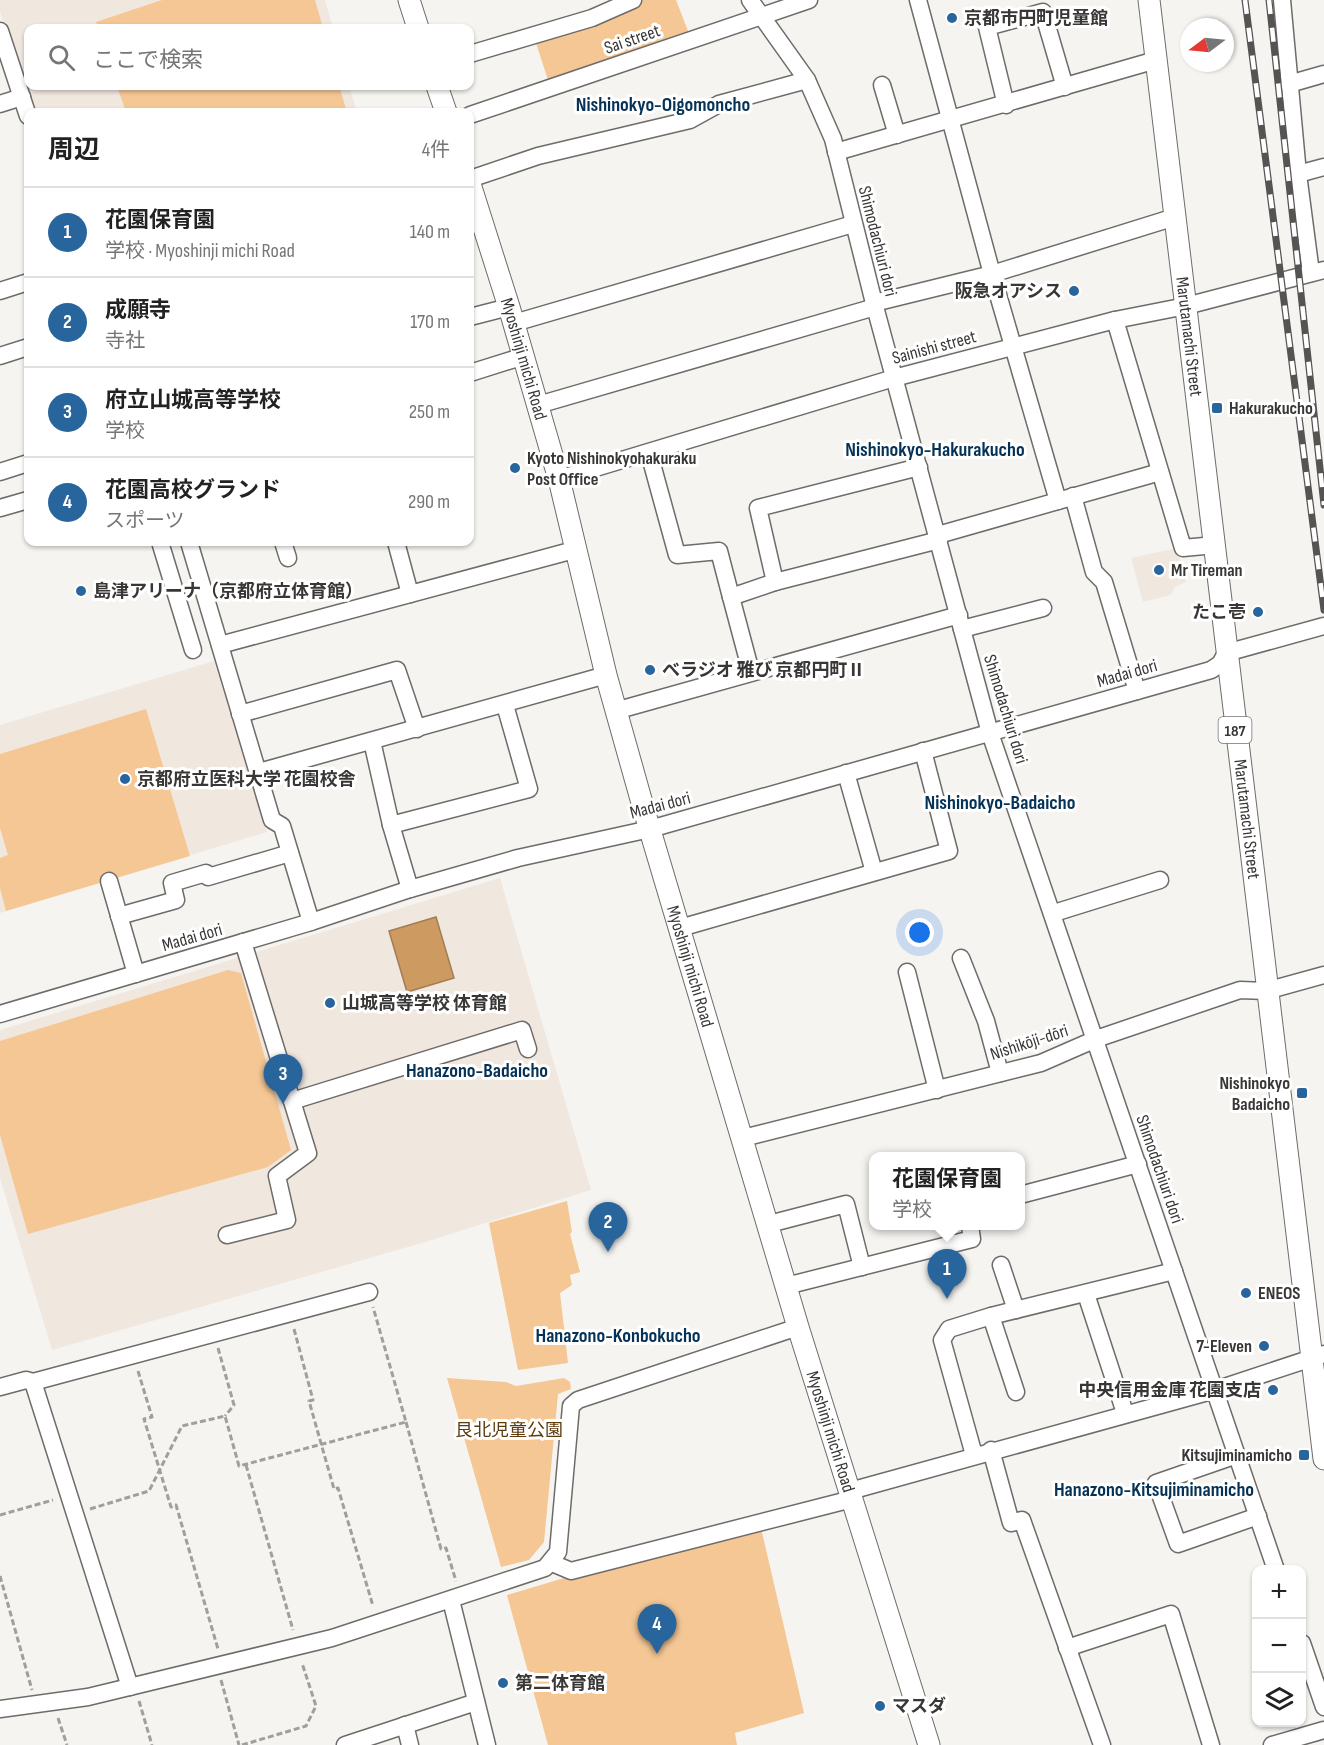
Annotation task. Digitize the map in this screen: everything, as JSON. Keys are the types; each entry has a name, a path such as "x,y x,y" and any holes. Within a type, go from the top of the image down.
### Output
{"main road":[{"path":"409,0 417,24"},
{"name":"Marutamachi Street","path":"1149,0 1215,544 1266,992 1318,1356 1324,1459"},
{"path":"438,90 445,108"},
{"name":"Myoshinji michi Road","path":"474,194 559,479 574,550 615,711 798,1327 929,1745"}],"street":[{"path":"474,53 592,18 633,0"},
{"name":"Shimodachiuri dori","path":"750,0 807,80 836,152 874,305 990,733 1054,913 1275,1565"},
{"name":"Sai street","path":"474,114 808,0"},
{"path":"918,0 992,274 1014,346 1065,499 1094,572 1104,582 1137,691"},
{"path":"1282,0 1298,174 1318,271"},
{"path":"1006,105 987,27 1043,12 1065,87"},
{"path":"0,31 25,108"},
{"path":"836,152 951,121 1156,60"},
{"path":"1290,84 1324,74"},
{"path":"474,180 538,156 690,120 719,104 807,80"},
{"path":"882,85 897,135"},
{"path":"0,104 22,97"},
{"path":"1298,174 1324,167"},
{"path":"538,405 874,305 992,274 1175,218"},
{"path":"474,318 512,315 853,224"},
{"name":"Sainishi street","path":"559,479 894,378 1115,320 1185,306 1318,271"},
{"path":"0,291 24,283"},
{"path":"1115,320 1183,548 1215,544"},
{"path":"0,356 24,348"},
{"path":"474,372 524,356"},
{"path":"649,453 677,555 719,550 751,672"},
{"path":"0,472 24,464"},
{"path":"775,582 758,508 919,468"},
{"path":"731,597 775,582 938,538 1160,472"},
{"path":"0,508 24,501"},
{"path":"161,546 193,650"},
{"path":"190,546 272,820 282,826 312,922"},
{"path":"397,546 410,594"},
{"path":"220,645 574,550"},
{"path":"615,711 751,672 961,622 1043,608"},
{"name":"Madai dori","path":"0,1014 312,922 410,889 518,858 650,829 1211,670 1220,664 1226,653 1324,626"},
{"path":"240,714 397,670 417,729"},
{"path":"259,772 606,675"},
{"path":"391,825 529,789 505,705"},
{"path":"372,741 391,825 410,889"},
{"path":"680,928 949,851 923,752"},
{"path":"846,774 874,872"},
{"path":"119,916 176,900 172,883 290,854"},
{"path":"1054,913 1160,880"},
{"path":"109,881 136,974"},
{"path":"228,1235 287,1220 277,1176 308,1153 243,942"},
{"path":"961,958 986,1022 1000,1073"},
{"path":"907,972 937,1090"},
{"name":"Nishikōji-dōri","path":"743,1138 1041,1063 1096,1039 1240,990 1266,992 1324,975"},
{"path":"292,1101 522,1030 528,1049"},
{"path":"1025,1194 1138,1164"},
{"path":"769,1224 846,1204 862,1267"},
{"path":"786,1287 972,1239 970,1230"},
{"path":"1002,1265 1016,1310"},
{"path":"974,1455 942,1340 949,1329 991,1316 1174,1272"},
{"path":"0,1387 26,1380 33,1382 369,1292"},
{"path":"1086,1294 1125,1413"},
{"path":"991,1316 1016,1392"},
{"path":"0,1709 54,1702 133,1687 298,1646 537,1572 552,1563 558,1552 571,1406 578,1400 798,1327"},
{"path":"552,1563 571,1571 851,1495 974,1455 1215,1390 1318,1356"},
{"path":"33,1382 133,1687"},
{"path":"991,1450 1011,1523 1022,1520 1102,1745"},
{"path":"1237,1455 1156,1483 1178,1544 1258,1516"},
{"path":"456,1598 476,1702 487,1745"},
{"path":"1067,1648 1171,1614 1211,1745"},
{"path":"1306,1655 1324,1707"},
{"path":"345,1745 476,1702"},
{"path":"405,1725 410,1745"},
{"path":"1272,1745 1324,1730"}],"path":[{"path":"369,1292 441,1549 446,1548 456,1598"},
{"path":"289,1313 313,1400 309,1401 334,1489 338,1488 377,1623"},
{"path":"90,1509 149,1491 182,1426 225,1416 234,1405 214,1333"},
{"path":"134,1355 152,1417 144,1419 171,1507 176,1506 241,1745 306,1726 316,1706 246,1465"},
{"path":"225,1416 239,1466 406,1422"},
{"path":"0,1515 57,1499"},
{"path":"0,1576 36,1704"},
{"path":"133,1687 152,1745"},
{"path":"54,1702 67,1745"}],"shaded area":[{"path":"0,0 325,0 332,24 24,24 24,85 0,12"},
{"path":"26,90 350,90 356,108 32,108"},
{"name":"Mr Tireman","path":"1177,548 1186,582 1175,587 1171,595 1143,602 1131,558"},
{"name":"京都府立医科大学 花園校舎","path":"214,661 267,832 0,913 0,725"},
{"path":"500,878 591,1190 425,1242 52,1350 0,1178 0,1030"},
{"path":"436,917 454,978 407,992 389,931"}],"green space":[{"path":"162,0 315,0 322,24 97,24 96,22"},
{"path":"642,0 676,0 688,31 548,80 535,40 599,20"},
{"path":"118,90 340,90 346,108 125,108"},
{"path":"146,709 190,856 6,911 0,888 0,858 8,855 0,828 0,754"},
{"path":"228,970 241,973 291,1150 268,1167 28,1234 0,1135 0,1041"},
{"path":"567,1201 572,1232 570,1234 580,1272 570,1275 572,1285 560,1293 568,1363 518,1370 489,1223"},
{"name":"艮北児童公園","path":"447,1378 506,1382 516,1386 564,1378 570,1382 571,1389 558,1394 544,1542 529,1560 501,1567"},
{"path":"761,1528 804,1713 735,1733 737,1745 548,1745 507,1595 658,1550"}],"railway":[{"path":"1245,0 1324,610"},
{"path":"1269,0 1324,505"}],"place":[{"name":"京都市円町児童館","path":"952,18"},
{"name":"阪急オアシス","path":"1074,291"},
{"name":"Hakurakucho","path":"1217,408"},
{"name":"Kyoto Nishinokyohakuraku Post Office","path":"515,468"},
{"name":"Mr Tireman","path":"1159,570"},
{"name":"島津アリーナ（京都府立体育館）","path":"81,591"},
{"name":"たこ壱","path":"1258,612"},
{"name":"べラジオ 雅び 京都円町Ⅱ","path":"650,670"},
{"name":"京都府立医科大学 花園校舎","path":"125,779"},
{"name":"山城高等学校 体育館","path":"330,1003"},
{"name":"Nishinokyo Badaicho","path":"1302,1093"},
{"name":"府立山城高等学校","path":"283,1104"},
{"name":"成願寺","path":"608,1252"},
{"name":"ENEOS","path":"1246,1293"},
{"name":"花園保育園","path":"947,1299"},
{"name":"7-Eleven","path":"1264,1346"},
{"name":"中央信用金庫 花園支店","path":"1273,1390"},
{"name":"Kitsujiminamicho","path":"1304,1455"},
{"name":"花園高校グランド","path":"657,1654"},
{"name":"第二体育館","path":"503,1683"},
{"name":"マスダ","path":"880,1706"}],"district":[{"name":"Nishinokyo-Oigomoncho","path":"663,104"},
{"name":"Nishinokyo-Hakurakucho","path":"935,449"},
{"name":"Nishinokyo-Badaicho","path":"1000,802"},
{"name":"Hanazono-Badaicho","path":"477,1070"},
{"name":"Hanazono-Konbokucho","path":"618,1335"},
{"name":"Hanazono-Kitsujiminamicho","path":"1154,1489"}]}
